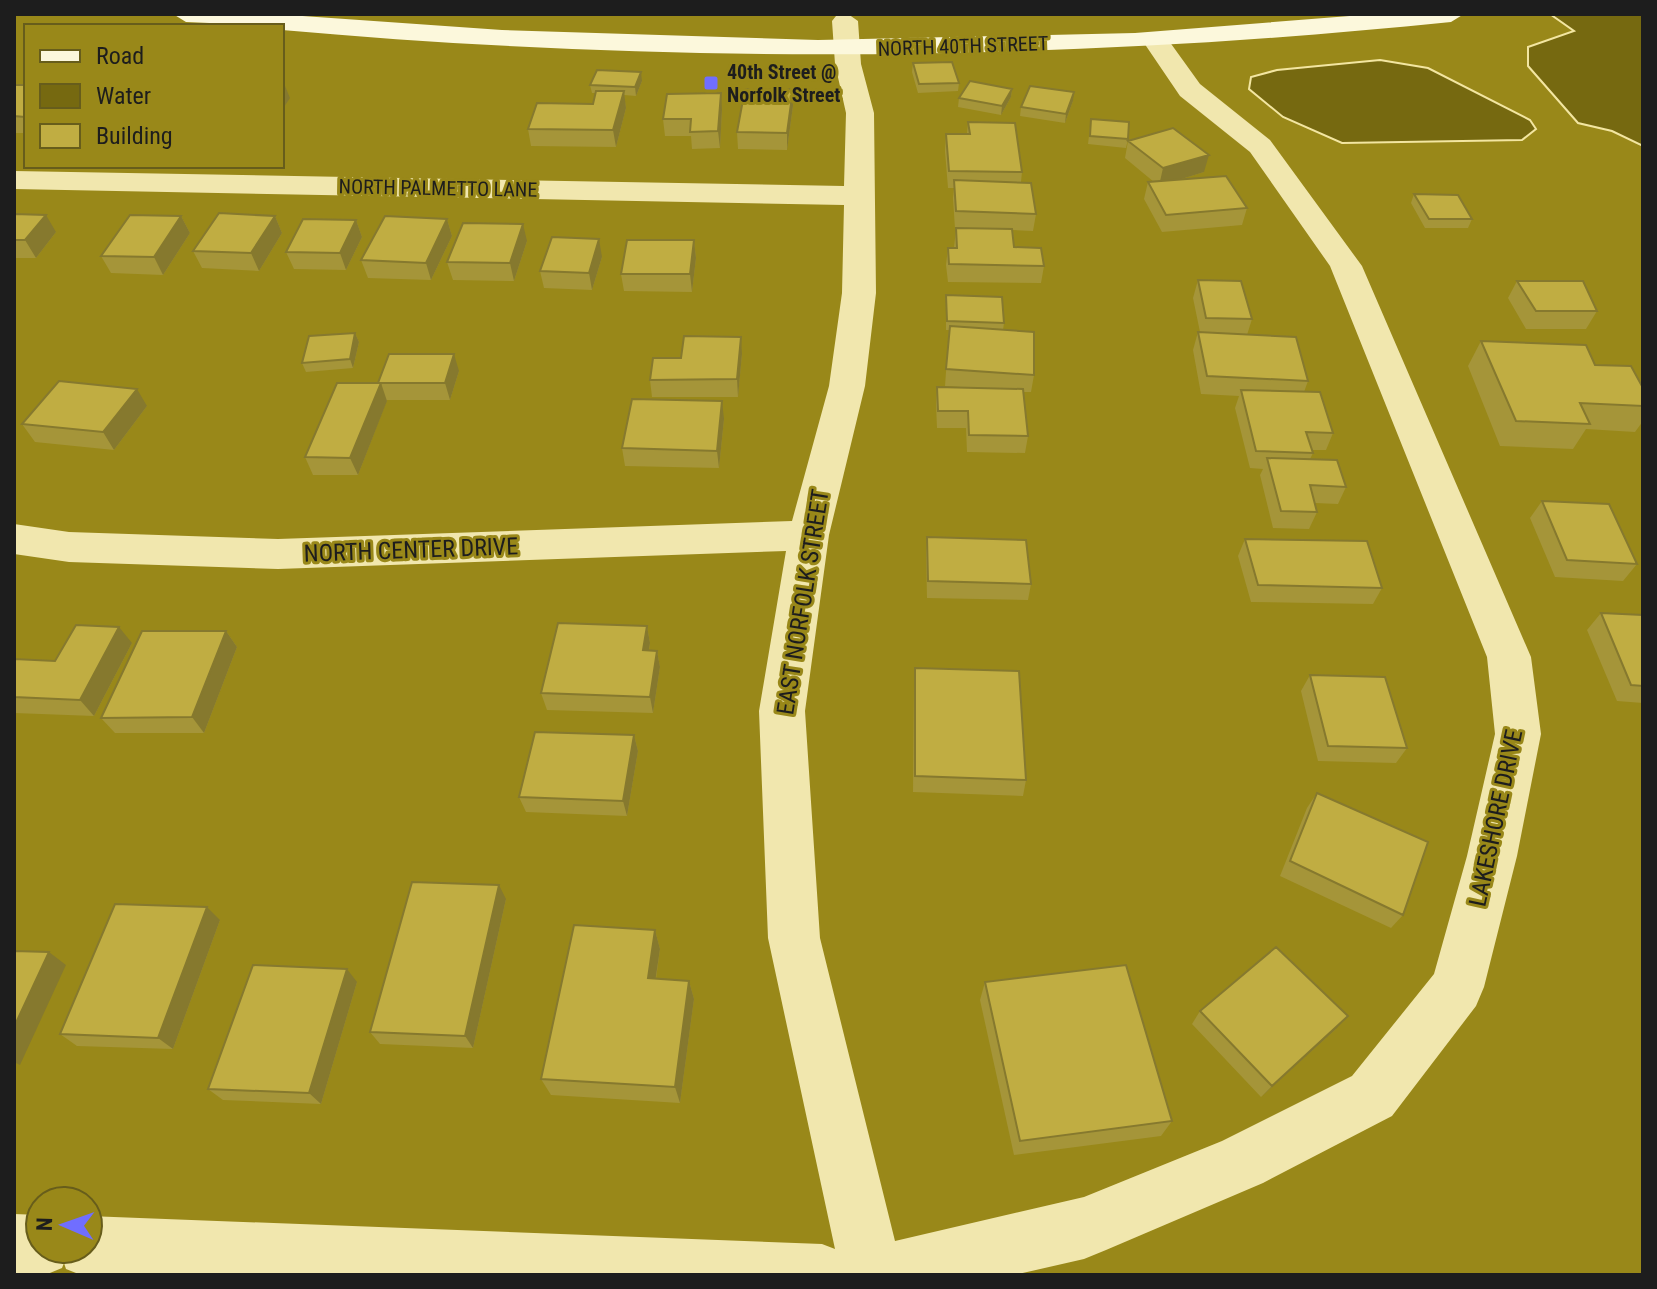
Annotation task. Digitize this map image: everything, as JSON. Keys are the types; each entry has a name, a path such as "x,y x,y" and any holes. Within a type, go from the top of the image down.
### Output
{"main road":[{"name":"NORTH 40TH STREET","path":"186,14 497,40 855,30 1155,40 1313,30 1451,14"},
{"path":"502,14 590,21 717,21"},
{"name":"NORTH 40TH STREET","path":"813,21 855,30"}],"street":[{"name":"EAST NORFOLK STREET","path":"855,30 860,113 859,293 847,386 809,535 782,711 794,938 872,1275"},
{"name":"LAKESHORE DRIVE","path":"881,1275 1084,1228 1242,1162 1372,1096 1457,987 1492,856 1518,734 1509,657 1346,266 1260,146 1190,90 1155,40"},
{"name":"NORTH PALMETTO LANE","path":"14,180 861,196"},
{"name":"NORTH CENTER DRIVE","path":"14,539 69,547 278,554 809,535"},
{"path":"104,1248 822,1275"}],"water":[{"path":"1550,14 1643,14 1643,146 1612,131 1578,123 1528,66 1528,47 1574,31"},
{"path":"1380,60 1428,68 1530,120 1536,129 1522,140 1342,143 1283,117 1249,89 1251,77 1277,70"}],"building":[{"path":"952,62 959,83 919,84 913,63"},
{"path":"597,70 641,72 635,87 590,85"},
{"path":"970,81 1012,89 1002,106 959,98"},
{"path":"14,85 24,85 24,117 14,116"},
{"path":"1030,86 1074,92 1066,114 1021,107"},
{"path":"745,89 793,89 787,133 737,132"},
{"path":"596,91 624,91 613,130 528,129 537,103 593,104"},
{"path":"721,93 718,131 690,132 691,119 663,119 667,94"},
{"path":"1091,119 1129,122 1128,139 1090,136"},
{"path":"968,122 1015,123 1022,172 949,171 946,134 970,134"},
{"path":"1173,128 1209,155 1163,168 1128,141"},
{"path":"1226,176 1247,208 1166,215 1148,182"},
{"path":"954,180 1031,183 1036,214 956,211"},
{"path":"1414,194 1458,195 1472,219 1429,219"},
{"path":"219,213 275,216 251,253 193,251"},
{"path":"14,214 46,215 25,240 14,240"},
{"path":"130,215 181,216 154,257 101,256"},
{"path":"385,216 447,219 426,263 361,260"},
{"path":"303,219 356,220 340,253 286,252"},
{"path":"463,223 523,224 510,263 447,262"},
{"path":"956,228 1012,229 1014,247 1041,248 1044,266 949,264 948,248 957,248"},
{"path":"552,237 599,239 589,273 540,271"},
{"path":"627,240 694,240 690,274 621,274"},
{"path":"1198,280 1241,281 1252,319 1206,318"},
{"path":"1517,281 1583,281 1597,311 1536,311"},
{"path":"946,295 1002,297 1004,323 947,321"},
{"path":"950,326 1034,332 1034,375 946,369"},
{"path":"1198,332 1296,337 1308,381 1207,376"},
{"path":"355,333 350,359 302,363 309,336"},
{"path":"684,336 741,337 737,379 650,380 653,358 681,358"},
{"path":"1481,341 1586,345 1595,365 1631,366 1643,388 1643,406 1580,403 1590,424 1516,421"},
{"path":"389,354 454,354 445,383 378,383"},
{"path":"59,381 137,389 103,432 22,424"},
{"path":"337,383 381,383 350,458 305,457"},
{"path":"937,387 1023,389 1028,436 969,435 968,411 938,411"},
{"path":"1241,390 1320,392 1333,433 1306,432 1313,453 1256,451"},
{"path":"632,399 722,401 717,451 622,448"},
{"path":"1267,458 1337,460 1346,487 1310,485 1317,512 1281,511"},
{"path":"1542,501 1609,504 1637,564 1567,560"},
{"path":"927,537 1026,540 1031,584 928,581"},
{"path":"1245,539 1367,541 1382,588 1258,585"},
{"path":"1601,613 1643,615 1643,686 1631,685"},
{"path":"558,623 647,626 643,650 657,651 650,697 541,693"},
{"path":"76,625 119,627 80,700 14,697 14,659 55,661"},
{"path":"142,631 226,631 192,717 101,718"},
{"path":"915,668 1019,671 1026,780 915,776"},
{"path":"1310,675 1385,677 1407,748 1328,746"},
{"path":"535,732 634,735 623,801 519,797"},
{"path":"1317,793 1428,842 1403,915 1290,861"},
{"path":"412,882 499,885 465,1036 370,1032"},
{"path":"115,904 207,907 158,1038 60,1034"},
{"path":"574,925 655,930 648,978 689,981 675,1087 541,1079"},
{"path":"1276,947 1348,1016 1272,1086 1200,1011"},
{"path":"14,951 49,952 14,1027"},
{"path":"253,965 347,969 309,1093 208,1089"},
{"path":"1126,965 1172,1121 1020,1141 985,982"}],"place":[{"name":"40th Street @ Norfolk Street","path":"711,83"}]}
